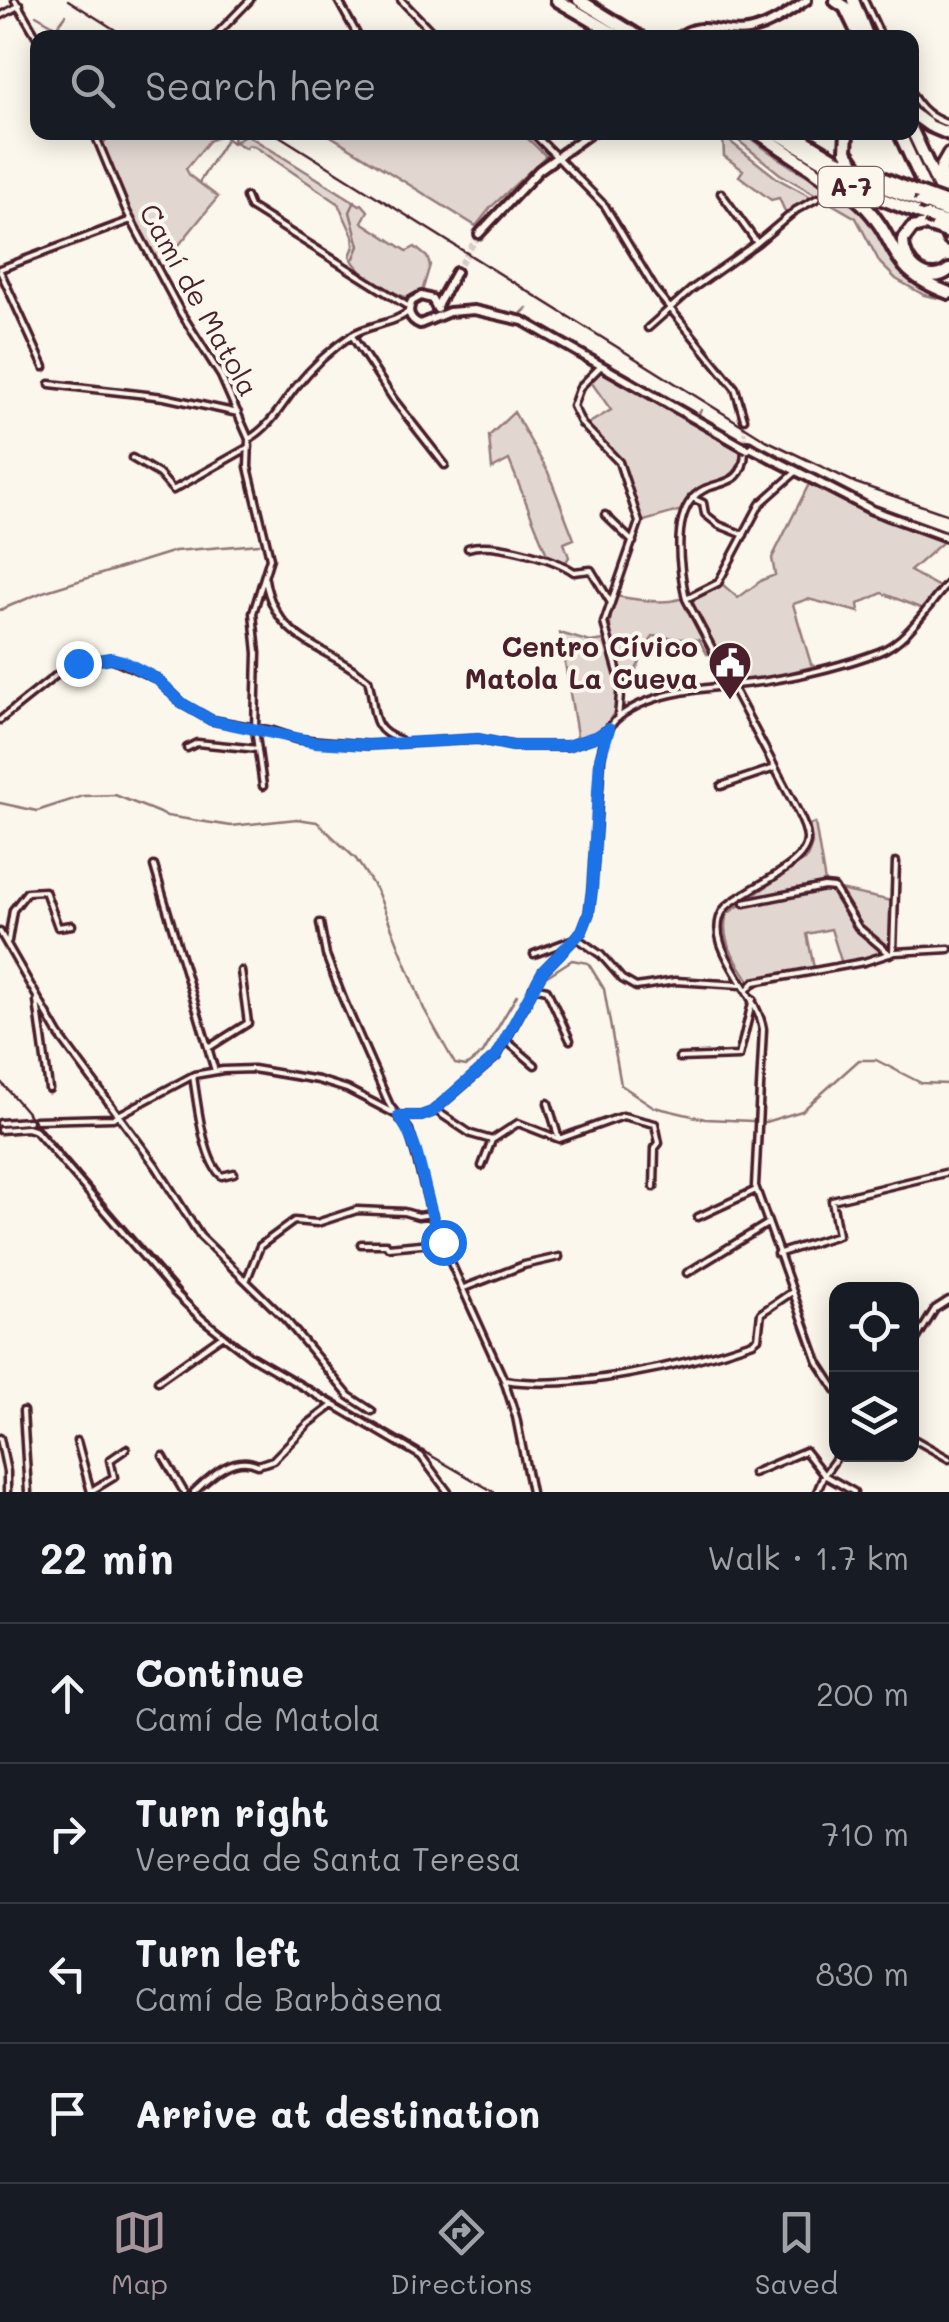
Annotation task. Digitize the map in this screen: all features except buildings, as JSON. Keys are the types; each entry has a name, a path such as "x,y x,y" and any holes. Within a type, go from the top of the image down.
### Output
{"highway":[{"path":"557,0 608,30"},
{"path":"579,0 630,30"},
{"path":"834,1 844,0"},
{"path":"853,0 860,30"},
{"path":"834,1 844,7 858,30"},
{"path":"919,117 949,134"},
{"name":"A-7","path":"769,140 812,169 926,216 947,232"},
{"name":"A-7","path":"788,140 836,169 919,197"},
{"path":"806,140 866,173 949,209"},
{"path":"847,140 846,151 866,173"},
{"path":"904,140 947,232"},
{"path":"907,140 947,232"},
{"path":"908,140 949,209"},
{"path":"949,154 941,177 949,196"},
{"path":"812,169 869,210 910,274 949,293"},
{"path":"947,232 924,225 912,228 904,240 905,256 916,269 929,276 949,270"}],"street":[{"path":"221,30 250,0"},
{"path":"338,0 355,30"},
{"path":"401,0 430,30"},
{"path":"864,0 878,30"},
{"path":"754,30 805,1"},
{"path":"0,16 18,2 33,30"},
{"path":"687,30 701,26 726,30"},
{"path":"919,107 949,124"},
{"path":"539,140 605,206 656,291 735,388 744,418"},
{"path":"479,234 531,177 580,140"},
{"name":"Camí de Matola","path":"98,141 131,220 181,313 221,376 249,439 248,467 270,558 253,613 257,653 255,728 262,786"},
{"path":"720,193 757,243"},
{"path":"246,197 250,207 410,306 414,321"},
{"path":"648,328 796,210 818,198"},
{"path":"44,367 0,270 131,220"},
{"path":"397,318 428,324 456,272"},
{"path":"249,439 271,423 305,376 352,336 397,318 421,296 432,299 445,290"},
{"path":"432,299 436,313"},
{"path":"436,313 477,308 512,315 544,328 602,365"},
{"path":"436,313 474,310 536,326 745,447 872,510 949,539"},
{"path":"352,336 394,400 446,465"},
{"path":"590,375 593,360"},
{"path":"602,365 580,386 573,406 582,424 619,462 639,522 604,623 621,683 618,718"},
{"path":"50,384 183,400 239,414"},
{"path":"132,458 159,474 173,490 249,446"},
{"path":"745,447 744,464 737,476 692,498 682,521 681,576 686,599 808,837 806,848 792,864 731,901 718,917 717,932 721,946 760,1012 763,1028 756,1190 818,1362 829,1379"},
{"path":"686,599 718,583 760,504 795,472"},
{"path":"692,498 702,503 705,514 718,524 744,535"},
{"path":"605,515 634,542"},
{"path":"468,548 477,545 513,551 558,561 574,572 591,570 611,603"},
{"path":"264,575 270,598 290,632 368,680 380,730 404,742"},
{"path":"0,720 69,665 111,658 157,679 195,712 211,720 314,742 368,745 478,739 513,746 567,746 598,736 618,718 673,695 780,679 882,650 911,627 949,582"},
{"path":"0,710 0,720"},
{"path":"0,1127 32,1120 120,1116 193,1076 253,1069 347,1089 399,1116 421,1116 435,1110 488,1065 507,1040 532,987 552,960 577,938 589,913 596,794 600,758 609,729"},
{"path":"187,748 197,743 258,750"},
{"path":"721,786 775,768"},
{"path":"891,953 896,862"},
{"path":"154,866 215,1071"},
{"path":"744,904 824,886 834,888 858,927 891,953"},
{"path":"8,945 13,910 27,892 44,891 58,927 72,925"},
{"path":"320,923 326,954 343,999 390,1106 409,1130 432,1214 504,1380 531,1492"},
{"path":"0,932 74,1057 156,1166 186,1217 227,1265 286,1320 349,1396 372,1411"},
{"path":"534,954 577,938"},
{"path":"577,938 602,955 622,979 636,986 675,981 746,987 754,982 864,962 891,953 949,949"},
{"path":"210,1052 210,1045 248,1022 241,971"},
{"path":"532,987 547,990 570,1040"},
{"path":"37,996 49,1088"},
{"path":"679,1058 740,1056 753,999"},
{"path":"507,1040 535,1064"},
{"path":"193,1076 208,1152 216,1171 222,1176 234,1173"},
{"path":"548,1102 559,1139"},
{"path":"435,1110 471,1134 492,1140"},
{"path":"482,1166 492,1140 518,1122 559,1139 623,1116 655,1124 659,1143 654,1187"},
{"path":"0,1127 36,1132 173,1291 222,1336 421,1456 448,1492"},
{"path":"777,1254 838,1235 832,1200 949,1172"},
{"path":"698,1218 756,1190"},
{"path":"246,1282 260,1246 294,1221 316,1224 357,1210 432,1214"},
{"path":"687,1273 767,1224"},
{"path":"361,1244 388,1247 443,1242"},
{"path":"462,1288 524,1265 559,1257"},
{"path":"504,1380 560,1381 643,1372 711,1356 754,1342 761,1313 792,1292"},
{"path":"919,1335 935,1310 949,1300"},
{"path":"158,1382 222,1336"},
{"path":"194,1492 232,1463 244,1460 258,1465 273,1460 333,1405"},
{"path":"23,1411 28,1492"},
{"path":"0,1438 7,1472 6,1492"},
{"path":"76,1441 91,1492 114,1477 110,1460 126,1450"},
{"path":"919,1442 949,1459"},
{"path":"752,1473 804,1451 824,1475 854,1492"},
{"path":"163,1456 184,1492"},
{"path":"818,1492 833,1462"}],"shaded area":[{"path":"211,140 186,169 218,197 161,267 127,212 103,143"},
{"path":"255,140 362,204 368,211 362,222 407,251 415,247 430,265 421,295 412,299 403,296 368,277 350,256 353,236 338,203 254,146 246,148 233,141"},
{"path":"337,140 529,140 546,156 476,226"},
{"path":"723,140 728,140 778,179 813,198 787,216 779,198 771,200 739,176 743,170 724,156"},
{"path":"738,140 752,140 853,201 868,216 908,277 948,300 924,295 896,279 880,263 856,218 780,174"},
{"path":"603,369 742,447 737,467 726,478 692,492 682,510 641,522 619,470 586,425 611,410 589,379"},
{"path":"514,412 548,472 574,539 564,543 569,557 566,562 548,557 509,460 492,469 489,436"},
{"path":"809,484 943,542 910,571 939,587 923,609 882,593 858,604 859,612 808,599 793,604 811,664 815,666 768,678 726,681 699,640 653,636 625,691 610,633 616,596 671,601 722,584 738,598 775,575 772,558"},
{"path":"560,633 590,642 605,640 617,686 614,712 607,723 578,741"},
{"path":"815,823 825,883 892,901 896,949 842,964 831,929 807,934 814,968 749,981 727,941 727,914 807,858 812,844 809,825"}],"waterway":[{"path":"36,15 57,27 66,15"},
{"path":"200,181 226,140"},
{"path":"229,140 237,140"},
{"path":"354,258 359,246 350,212 355,201"},
{"path":"520,315 527,308"},
{"path":"698,416 701,410"},
{"path":"0,610 43,592 175,551 259,544"},
{"path":"0,803 37,811 83,796 115,795 167,816 231,826 297,819 317,822 356,859 377,891 424,1009 455,1064 466,1066 483,1053 517,995"},
{"path":"547,976 572,960 588,963 604,989 621,1085 654,1107 705,1119 753,1121"},
{"path":"765,1122 802,1111 859,1060 876,1060 921,1083 949,1084"}],"tunnel":[{"path":"456,272 479,234"},
{"path":"744,419 745,449"}],"railway":[{"path":"68,0 115,30"},
{"path":"286,140 766,440 856,483 949,515"},
{"path":"0,1081 195,1308 238,1344 494,1492"}],"place":[{"name":"Centro Cívico Matola La Cueva","path":"730,701"}],"route":[{"path":"78,663 97,658 123,661 157,679 183,704 211,720 314,742 368,745 478,739 513,746 567,746 609,729 600,758 592,889 582,931 543,971 505,1044 488,1065 432,1112 410,1118 399,1116 409,1130 436,1230 443,1242"}]}
